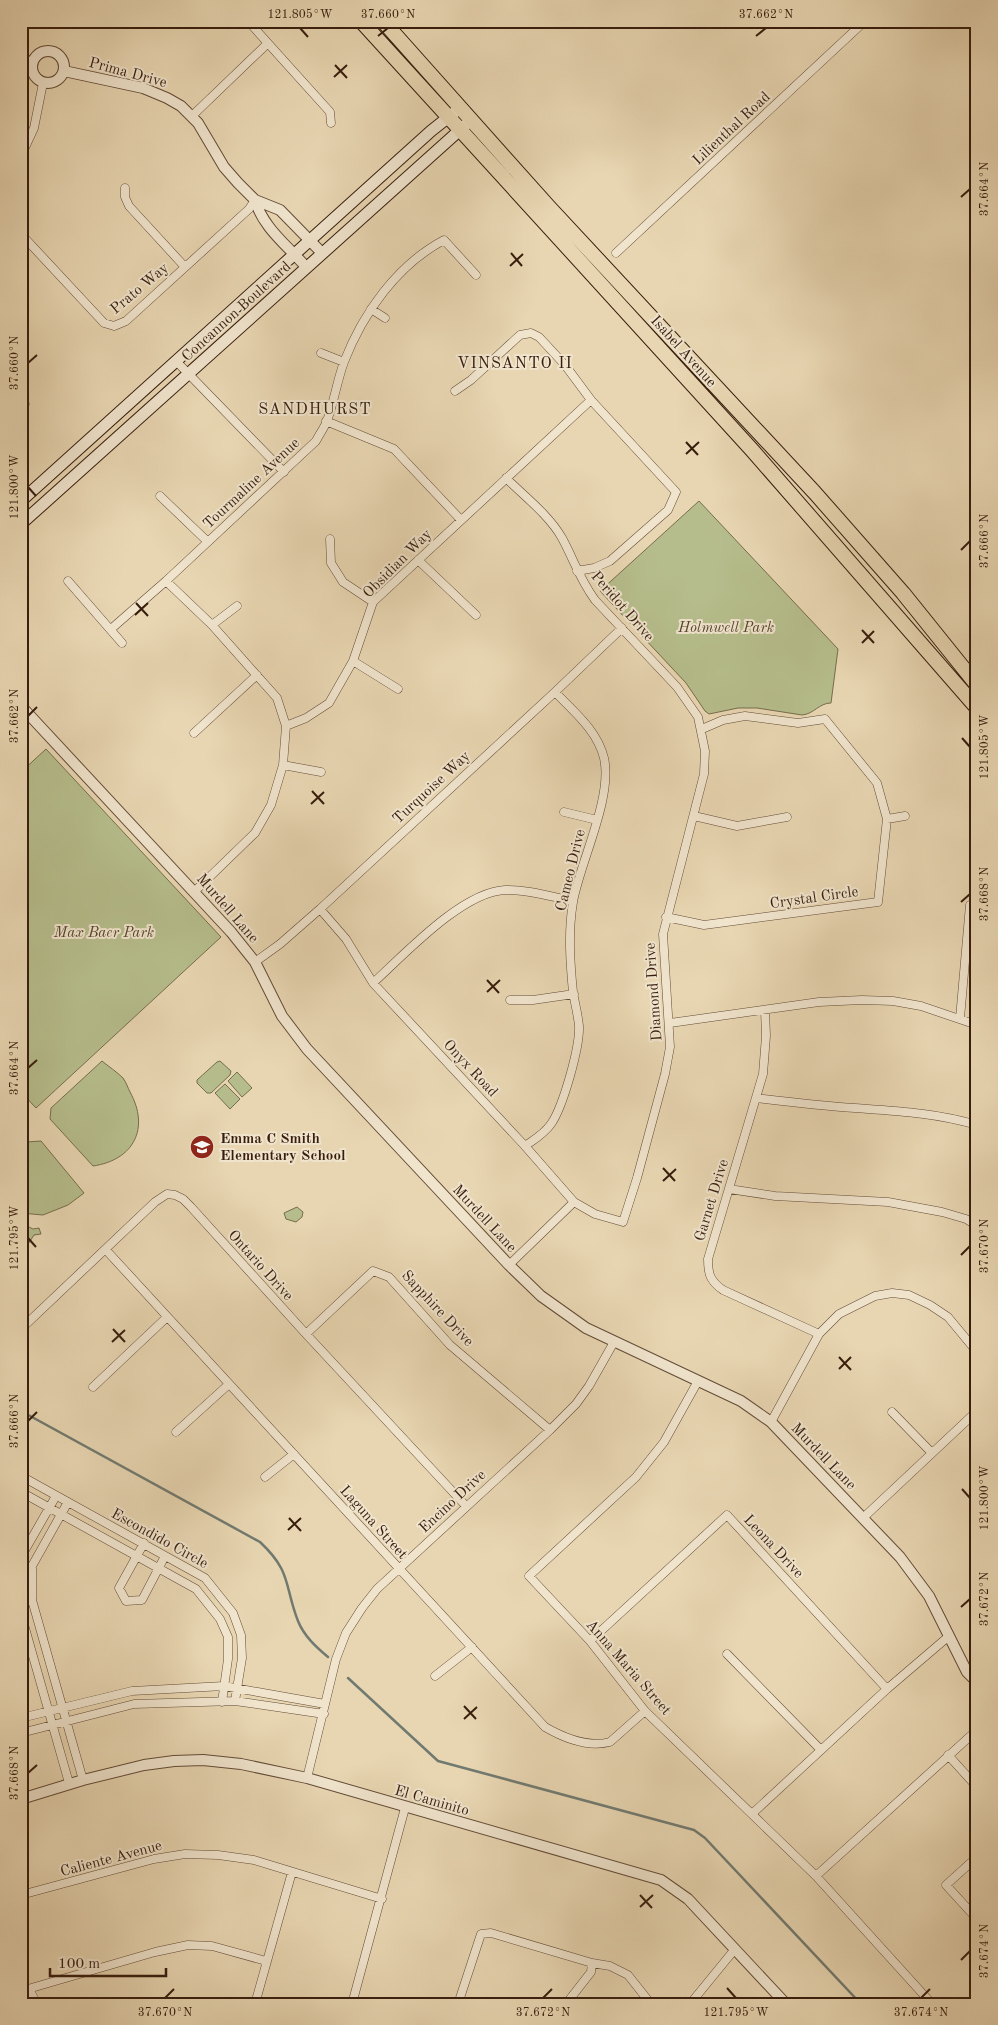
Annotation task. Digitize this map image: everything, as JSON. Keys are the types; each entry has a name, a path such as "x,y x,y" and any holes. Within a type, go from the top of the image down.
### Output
{"highway":[{"name":"Isabel Avenue","path":"361,21 449,117 466,125 816,493 903,593 977,685"},
{"name":"Isabel Avenue","path":"386,24 460,108 466,125 977,708"}],"main road":[{"name":"Concannon Boulevard","path":"21,501 310,240 460,108"},
{"name":"Concannon Boulevard","path":"21,524 466,125"}],"street":[{"path":"248,21 330,112 331,123"},
{"name":"Lilienthal Road","path":"616,253 865,21"},
{"path":"192,116 268,43"},
{"path":"53,51 63,61 64,70 61,77 54,82 43,83 34,75 32,63 39,53 53,51"},
{"path":"21,59 32,63"},
{"name":"Prima Drive","path":"64,70 151,91 174,102 192,116 224,167 255,200 259,211 271,229 306,267"},
{"path":"21,156 34,128 43,83"},
{"path":"125,188 125,197 129,206 185,267"},
{"name":"Prima Drive","path":"255,200 280,210 322,253"},
{"name":"Prato Way","path":"21,234 104,323 110,326 126,321 249,209 255,200"},
{"name":"Tourmaline Avenue","path":"110,629 166,582 316,441 326,421 344,362 379,296 398,276 430,248 444,240 476,275"},
{"path":"371,309 385,318"},
{"path":"455,391 471,380 516,338 528,333 535,335 555,355 591,400 676,492 668,510 610,561 594,568 577,571"},
{"path":"321,353 344,362"},
{"path":"177,362 284,472"},
{"name":"Obsidian Way","path":"286,726 306,718 329,703 353,662 373,602 591,400"},
{"path":"326,421 394,449 461,520"},
{"name":"Peridot Drive","path":"506,478 561,537 577,571 595,600 678,687 698,717 702,729"},
{"path":"160,496 208,542"},
{"path":"330,539 331,563 343,582 373,602"},
{"path":"418,560 476,615"},
{"path":"68,581 122,643"},
{"path":"166,582 212,625 277,698 286,726 283,765 271,805 255,833 194,892"},
{"path":"212,625 236,606"},
{"name":"Turquoise Way","path":"254,962 280,944 320,909 622,628"},
{"path":"353,662 398,689"},
{"path":"194,733 257,675"},
{"name":"Cameo Drive","path":"525,1146 542,1135 558,1113 576,1054 579,1028 569,945 573,901 597,820 605,782 604,760 599,744 587,725 555,692"},
{"name":"Murdell Lane","path":"21,706 226,927 254,962 282,1016 302,1044 509,1265 541,1296 586,1328 741,1400 771,1422 900,1557 929,1596 967,1672 977,1682"},
{"name":"Crystal Circle","path":"666,917 704,925 878,902 887,819 877,783 825,719 798,723 745,716 723,720 702,729"},
{"name":"Diamond Drive","path":"622,1222 637,1178 665,1074 670,1047 663,934 704,774 705,752 702,729"},
{"path":"283,765 321,772"},
{"path":"564,812 597,820"},
{"path":"694,816 737,826 787,817"},
{"path":"887,819 905,816"},
{"path":"373,982 446,918 470,900 504,890 516,890 573,901"},
{"path":"960,1018 970,905"},
{"name":"Onyx Road","path":"320,909 346,939 373,982 525,1146 574,1202 595,1214 622,1222"},
{"path":"510,1000 533,1000 574,994"},
{"path":"670,1023 819,1002 893,1000 922,1006 977,1025"},
{"name":"Garnet Drive","path":"765,1010 765,1061 756,1098 708,1259 709,1277 713,1283 723,1290 819,1334"},
{"path":"756,1098 854,1108 908,1111 952,1118 977,1125"},
{"path":"729,1189 776,1196 888,1202 942,1212 966,1219 977,1226"},
{"name":"Ontario Drive","path":"21,1329 155,1202 167,1194 175,1195 192,1207 306,1334 466,1506"},
{"path":"509,1265 574,1202"},
{"name":"Laguna Street","path":"106,1250 166,1318 545,1727 566,1738 592,1745 610,1742 645,1711"},
{"name":"Sapphire Drive","path":"306,1334 373,1271 390,1276 450,1345 550,1430"},
{"path":"771,1422 819,1334 839,1314 875,1296 892,1293 909,1296 930,1305 948,1317 977,1352"},
{"path":"93,1387 166,1318"},
{"name":"Encino Drive","path":"306,1778 324,1714 336,1659 346,1633 362,1608 377,1589 576,1404 589,1386 614,1342"},
{"name":"Anna Maria Street","path":"698,1381 664,1442 636,1477 530,1576 590,1641 645,1711 753,1813 816,1876 932,2004"},
{"path":"176,1432 228,1385"},
{"path":"863,1518 931,1452 977,1411"},
{"path":"892,1412 931,1452"},
{"path":"265,1477 294,1454"},
{"name":"Escondido Circle","path":"21,1476 205,1578 233,1613 241,1635 242,1658 235,1701"},
{"name":"Escondido Circle","path":"21,1492 196,1588 220,1620 228,1637 228,1659 222,1702"},
{"path":"21,1557 56,1496"},
{"path":"68,1502 32,1566 32,1600 83,1780"},
{"name":"Leona Drive","path":"590,1641 727,1515 887,1689"},
{"path":"144,1543 119,1588 126,1602 142,1600 165,1556"},
{"path":"21,1602 32,1600"},
{"path":"21,1614 69,1783"},
{"path":"753,1813 887,1689 949,1636"},
{"path":"435,1676 472,1647"},
{"path":"727,1654 821,1750"},
{"path":"21,1718 132,1691 224,1686 325,1704"},
{"path":"21,1733 134,1704 235,1701 324,1714"},
{"path":"816,1876 977,1730"},
{"path":"948,1755 977,1787"},
{"name":"El Caminito","path":"21,1799 69,1783 144,1765 174,1761 203,1760 241,1764 306,1778 661,1880 688,1899 786,2004"},
{"path":"352,2004 405,1808"},
{"name":"Caliente Avenue","path":"21,1895 154,1859 185,1854 254,1860 382,1898"},
{"path":"977,1857 946,1885 977,1919"},
{"path":"254,2004 292,1872"},
{"path":"458,2004 481,1934 491,1933 592,1963 610,1966 628,1976 651,2004"},
{"path":"37,2004 25,1990 155,1952 188,1945 212,1946 266,1960"},
{"path":"690,2004 735,1949"},
{"path":"566,2004 592,1972 592,1963"}],"green space":[{"name":"Holmwell Park","path":"699,501 838,649 831,703 827,703 810,713 802,715 757,708 738,708 709,714 686,683 600,591"},
{"name":"Max Baer Park","path":"46,749 221,937 36,1108 21,1092 21,772"},
{"path":"102,1061 125,1081 136,1105 138,1130 128,1149 119,1157 107,1163 93,1166 50,1119 51,1108"},
{"path":"220,1061 231,1071 230,1075 211,1093 207,1093 197,1083 197,1080"},
{"path":"237,1072 252,1088 242,1097 228,1081"},
{"path":"225,1084 240,1099 230,1109 215,1093"},
{"path":"41,1141 84,1193 68,1205 43,1215 21,1213 21,1146 26,1142"},
{"path":"297,1207 303,1212 302,1217 296,1222 286,1219 284,1213"},
{"path":"21,1223 33,1229 39,1228 41,1234 34,1235 21,1255"}],"waterway":[{"path":"21,1411 260,1542 277,1562 286,1579 298,1621 304,1632 328,1657"},
{"path":"348,1678 438,1761 694,1830 705,1838 861,2004"}],"place":[{"name":"Emma C Smith Elementary School","path":"202,1147"}],"district":[{"name":"VINSANTO II","path":"515,362"},
{"name":"SANDHURST","path":"315,408"}]}
